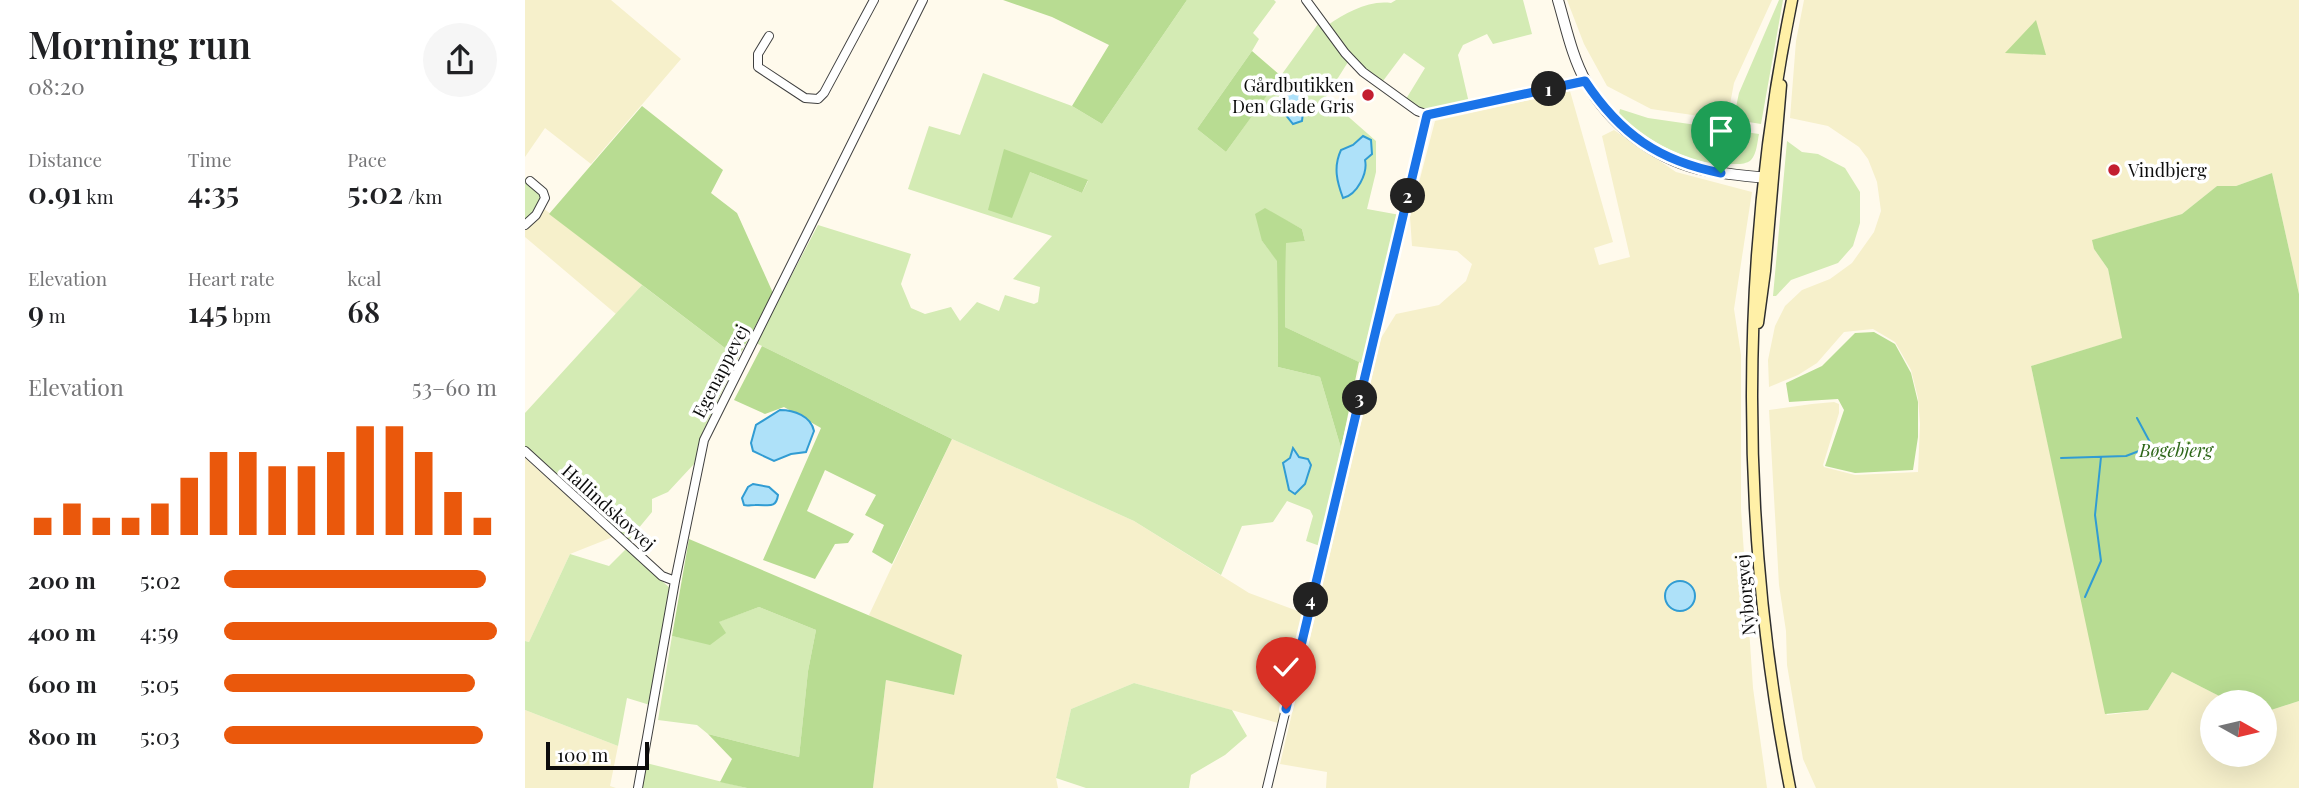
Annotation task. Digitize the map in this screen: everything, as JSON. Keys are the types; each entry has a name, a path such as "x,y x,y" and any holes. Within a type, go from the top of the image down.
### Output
{"main road":[{"name":"Nyborgvej","path":"1790,788 1769,662 1759,561 1753,397 1776,78 1792,0"}],"street":[{"path":"769,36 758,54 758,67 805,98 818,99 824,93 874,0"},
{"name":"Egenappevej","path":"638,788 675,581 700,456 710,425 815,221 923,0"},
{"path":"1306,0 1345,53 1363,72 1417,111 1427,115 1585,81"},
{"path":"1558,0 1585,81 1610,115 1625,130 1660,154 1699,169 1768,178"},
{"path":"1267,788 1427,115"},
{"path":"525,225 536,215 545,198 543,192 530,181"},
{"name":"Hallindskovvej","path":"525,451 662,576 675,581"}],"shaded area":[{"path":"525,0 611,0 681,59 591,164 545,128 525,157"},
{"path":"1567,0 1772,0 1734,83 1727,120 1651,109 1607,86 1584,44"},
{"path":"1804,0 2299,0 2299,294 2272,173 2236,186 2217,186 2182,214 2093,240 2094,249 2108,269 2123,338 2031,366 2107,715 2148,710 2172,672 2207,690 2200,690 2200,767 2277,767 2277,708 2299,701 2299,788 1816,788 1803,759 1787,665 1786,631 1779,585 1769,410 1834,402 1839,404 1839,413 1823,465 1855,475 1918,472 1920,424 1918,398 1911,370 1895,342 1873,329 1844,332 1817,363 1798,375 1769,387 1768,360 1775,326 1785,306 1802,290 1830,279 1852,263 1874,232 1881,211 1877,182 1868,159 1859,147 1828,126 1790,118 1796,41"},
{"path":"1570,91 1613,242 1594,248 1599,265 1630,257 1602,136 1614,130 1676,172 1752,192 1734,309 1741,355 1741,509 1753,688 1767,788 1326,788 1327,772 1280,764 1381,338 1396,314 1439,305 1466,281 1472,264 1457,251 1412,246 1410,217 1435,121"},
{"path":"543,208 642,285 616,314 525,237 525,229"},
{"path":"952,439 1134,521 1249,593 1303,613 1278,723 1134,683 1071,709 1056,778 1058,788 873,788 886,680 954,695 869,615"},
{"path":"525,458 613,537 570,554 529,642 525,641"},
{"path":"525,710 618,746 610,786 616,788 525,788"}],"green space":[{"path":"1003,0 1187,0 1102,124 1072,106 1109,45 1052,17"},
{"path":"1187,0 1276,2 1253,33 1259,39 1252,51 1197,129 1226,152 1318,24 1348,62 1326,97 1376,141 1376,172 1367,209 1400,215 1365,365 1285,327 1286,242 1305,241 1302,229 1265,209 1262,241 1277,260 1278,367 1320,377 1341,448 1320,546 1306,541 1313,516 1310,510 1287,501 1273,522 1242,526 1221,575 1134,521 952,439 756,343 818,225 911,254 901,284 911,308 925,314 951,307 960,321 977,302 999,311 1005,295 1034,304 1038,302 1040,287 1013,279 1052,236 908,189 929,126 960,135 983,73 1072,106 1102,124","holes":["1030,172 1088,181 1082,193"]},
{"path":"1396,0 1523,0 1532,34 1493,44 1487,34 1463,45 1458,55 1469,103 1443,111 1430,111 1406,99 1425,68 1404,53 1383,81 1359,63 1328,25 1358,8"},
{"path":"1779,0 1783,0 1761,124 1736,120 1734,116 1739,93"},
{"path":"2036,20 2046,55 2005,53"},
{"path":"1252,51 1281,76 1226,152 1197,129"},
{"path":"642,106 723,170 711,193 737,213 773,293 738,358 549,214"},
{"path":"1620,109 1648,118 1759,134 1756,151 1751,160 1744,163 1715,164 1699,161 1656,142 1619,114"},
{"path":"1787,141 1802,152 1818,154 1845,168 1860,192 1860,223 1853,246 1838,263 1791,280 1773,296"},
{"path":"1004,149 1088,180 1082,193 1030,172 1012,218 988,210"},
{"name":"Bøgebjerg","path":"2272,173 2299,294 2299,701 2277,708 2277,690 2207,690 2172,672 2148,710 2105,714 2031,366 2122,338 2108,269 2094,249 2092,240 2182,214 2217,186 2236,186"},
{"path":"525,178 542,194 537,209 525,221"},
{"path":"1265,208 1302,229 1305,241 1286,243 1285,327 1359,362 1341,448 1320,377 1278,367 1277,261 1262,241 1255,214"},
{"path":"642,285 738,358 703,431 694,464 668,492 652,499 652,512 628,541 525,448 525,413"},
{"path":"1874,332 1895,344 1911,373 1918,402 1918,437 1913,470 1855,473 1825,466 1844,410 1838,399 1789,402 1786,383 1822,366 1855,333"},
{"path":"762,346 952,439 892,564 872,552 884,525 865,515 876,495 825,470 807,511 854,534 848,543 835,544 815,579 763,560 821,428 784,407 765,414 734,400"},
{"path":"689,539 962,655 954,695 886,680 873,788 747,788 720,782 732,759 708,734 799,757 808,671 816,630 759,607 719,622 726,633 710,645 672,636"},
{"path":"626,549 671,589 650,705 627,698 618,746 525,710 525,641 529,642 570,554 609,566"},
{"path":"759,607 816,630 808,671 799,757 708,734 697,725 658,720 672,636 710,644 718,622"},
{"path":"1134,683 1232,710 1247,736 1225,755 1191,775 1189,788 1086,788 1056,778 1071,709"},
{"path":"646,763 747,788 641,788"}],"water":[{"path":"1300,83 1306,83 1308,90 1302,121 1293,124 1285,114 1284,104 1288,93"},
{"path":"1363,136 1371,140 1372,154 1365,160 1365,171 1357,188 1343,198 1337,162 1341,150 1353,145"},
{"path":"780,410 801,415 809,421 814,431 806,452 791,454 774,461 753,451 751,443 756,425"},
{"path":"1293,448 1299,457 1308,459 1311,465 1305,484 1295,494 1289,490 1283,463 1290,458"},
{"path":"753,484 769,487 778,495 775,503 744,505 742,498"},
{"path":"1680,581 1691,585 1695,596 1691,607 1680,611 1669,607 1665,596 1669,585"}],"waterway":[{"path":"2061,458 2126,456 2152,446 2137,418"},
{"path":"2085,597 2101,561 2095,515 2101,457"}],"place":[{"name":"Gårdbutikken Den Glade Gris","path":"1368,95"},
{"name":"Vindbjerg","path":"2114,170"}],"route":[{"path":"1286,709 1427,115 1585,81 1610,115 1642,143 1679,162 1721,173"}]}
